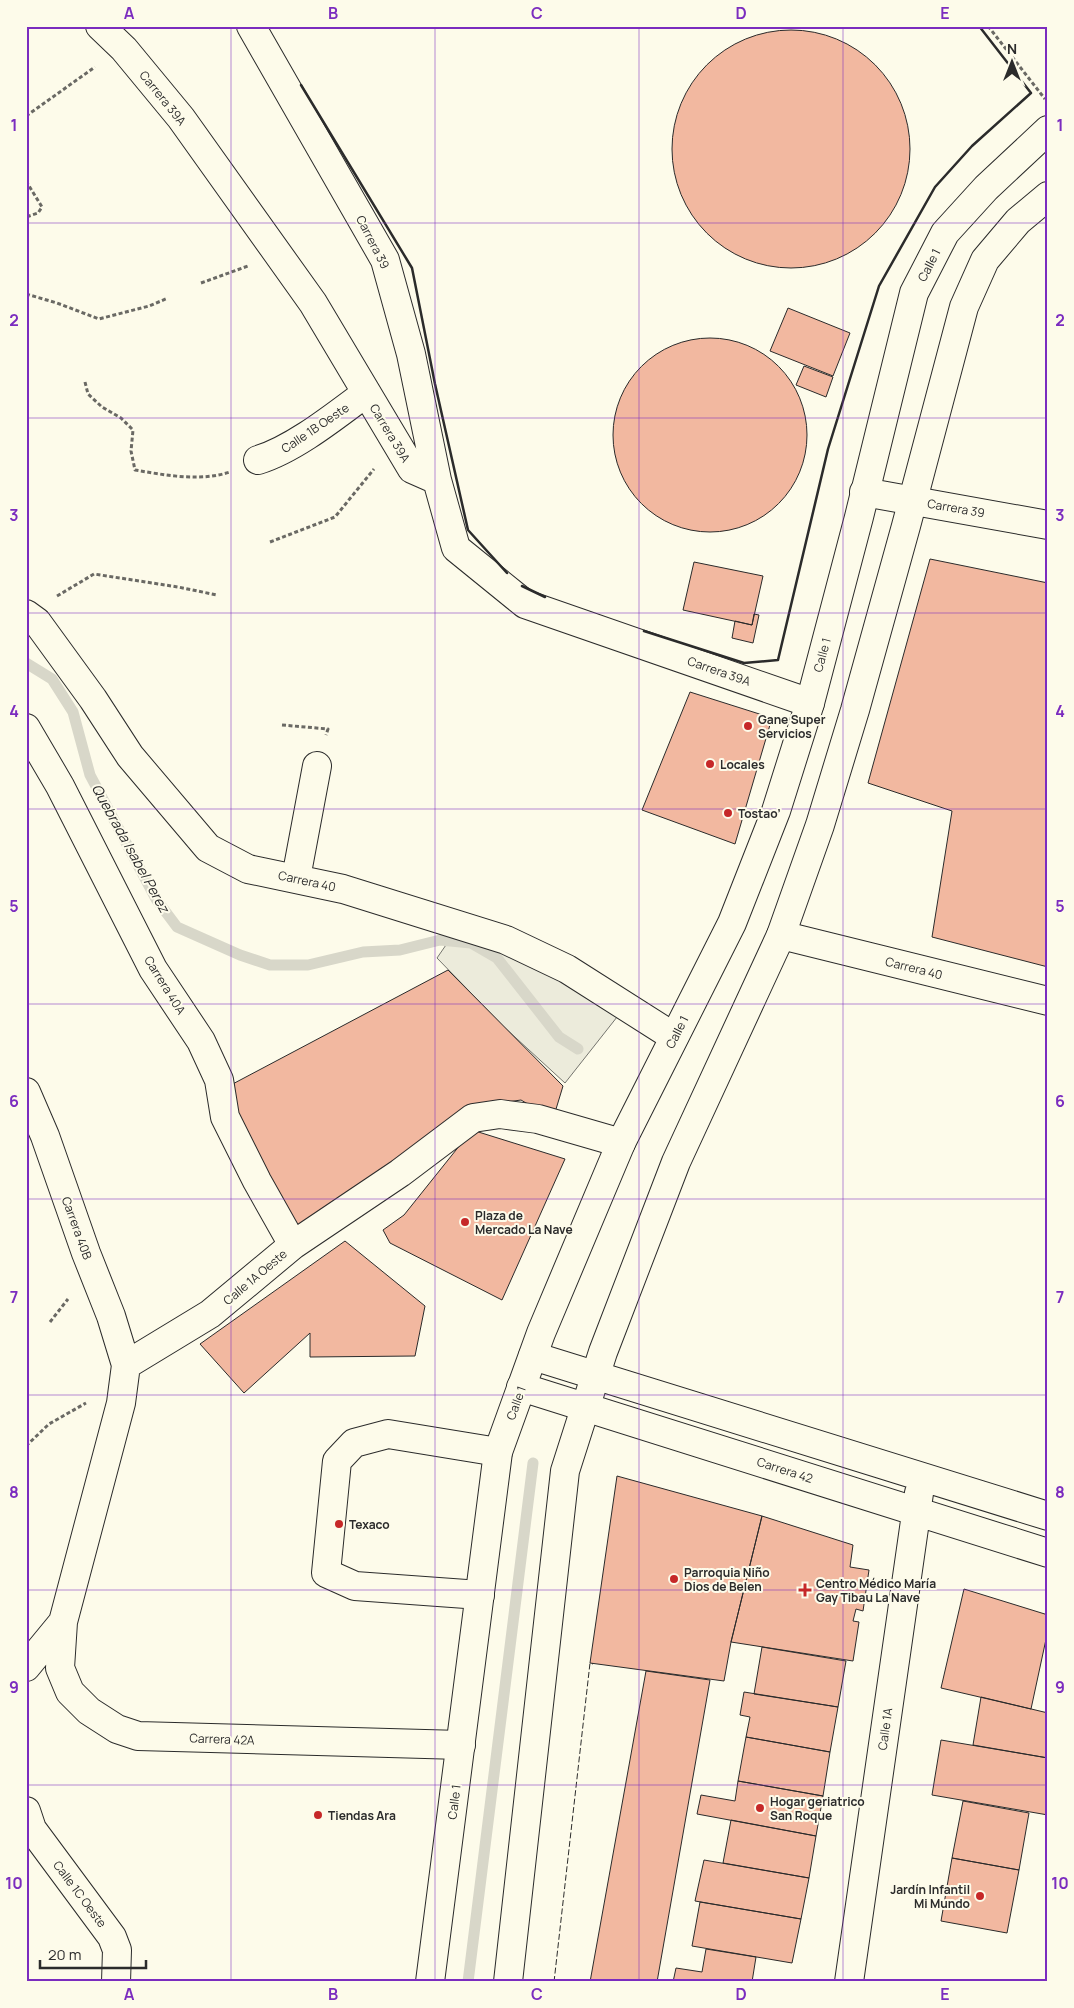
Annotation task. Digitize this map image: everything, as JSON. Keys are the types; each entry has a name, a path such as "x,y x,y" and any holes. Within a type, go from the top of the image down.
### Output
{"street":[{"name":"Carrera 39A","path":"100,26 124,49 181,118 313,303 412,469 437,480 456,548 525,604 810,703"},
{"name":"Carrera 39","path":"251,26 385,260 411,354 437,480"},
{"name":"Calle 1","path":"430,1982 498,1452 533,1356 621,1143 732,923 776,811 810,703 914,293 945,233 986,188 1048,130"},
{"path":"508,1982 565,1471 596,1375 676,1162 781,935 820,825 849,730 964,307 985,260 1018,221 1048,196"},
{"name":"Calle 1B Oeste","path":"258,460 274,455 328,421 366,393"},
{"name":"Carrera 39","path":"864,492 1048,524"},
{"name":"Carrera 40","path":"32,618 93,699 130,756 208,848 248,869 296,878 400,906 506,940 567,969 674,1037"},
{"name":"Carrera 40A","path":"26,728 60,786 153,969 201,1041 219,1080 225,1117 293,1245"},
{"path":"296,878 317,766"},
{"name":"Carrera 40","path":"781,935 1048,1002"},
{"name":"Carrera 40B","path":"26,1092 45,1136 82,1244 111,1316 126,1365"},
{"name":"Calle 1A Oeste","path":"126,1365 210,1314 293,1245 400,1173 473,1118 500,1114 538,1119 621,1143"},
{"path":"533,1356 1048,1516"},
{"path":"26,1667 63,1622 121,1403 126,1365"},
{"name":"Carrera 42","path":"521,1387 1048,1553"},
{"path":"480,1595 355,1586 326,1573 337,1461 354,1443 388,1434 498,1452"},
{"name":"Calle 1A","path":"849,1982 922,1477"},
{"name":"Carrera 42A","path":"63,1622 60,1668 70,1692 89,1712 116,1729 138,1736 461,1744"},
{"name":"Calle 1C Oeste","path":"26,1811 32,1830 112,1937 117,1950 116,1982"}],"path":[{"path":"988,26 1048,103"},
{"path":"26,116 61,90 124,49"},
{"path":"26,181 42,207 38,212 26,217"},
{"path":"201,283 277,253"},
{"path":"26,294 57,303 99,319 148,306 168,298"},
{"path":"84,382 88,394 102,407 121,418 132,430 131,451 135,470 191,477 221,475 258,460"},
{"path":"270,542 335,518 396,442"},
{"path":"32,618 49,601 76,583 94,574 178,586 217,595"},
{"path":"26,1446 49,1424 91,1400 106,1396 121,1403"}],"shaded area":[{"path":"457,929 621,1012 565,1083 504,1027 437,958"}],"building":[{"path":"791,30 825,35 836,39 857,50 875,65 890,83 901,104 905,115 910,149 905,183 901,194 890,215 875,233 857,248 836,259 825,263 791,268 757,263 746,259 725,248 707,233 692,215 681,194 677,183 672,149 677,115 681,104 692,83 707,65 725,50 746,39 757,35"},
{"path":"788,308 850,333 833,376 770,351"},
{"path":"700,338 720,338 756,349 779,366 791,381 800,398 807,425 807,445 800,472 791,489 779,504 764,516 747,525 720,532 700,532 664,521 648,510 635,497 624,481 617,463 613,445 613,425 624,389 635,373 648,360 664,349 682,342"},
{"path":"804,366 833,377 826,397 796,385"},
{"path":"930,559 1048,583 1048,967 932,937 952,811 868,783"},
{"path":"694,562 763,576 752,625 683,610"},
{"path":"754,614 759,615 753,643 732,638 735,621 752,625"},
{"name":"Locales","path":"690,692 772,718 735,844 642,810"},
{"path":"448,970 563,1086 553,1119 521,1100 486,1105 292,1234 230,1114 227,1087"},
{"name":"Plaza de Mercado La Nave","path":"472,1130 565,1159 502,1300 390,1243 383,1230 404,1215"},
{"path":"345,1241 425,1306 415,1356 310,1357 310,1333 244,1393 200,1344"},
{"name":"Parroquia Niño Dios de Belen","path":"617,1476 762,1516 731,1642 724,1681 590,1663"},
{"name":"Centro Médico María Gay Tibau La Nave","path":"762,1516 853,1545 850,1567 869,1570 863,1611 856,1609 853,1621 859,1622 853,1661 731,1642"},
{"path":"964,1589 1048,1615 1048,1630 1031,1709 941,1688"},
{"path":"762,1647 846,1661 838,1707 754,1694"},
{"path":"646,1671 710,1680 657,1982 590,1982"},
{"path":"744,1692 838,1707 830,1752 746,1737 750,1717 740,1715"},
{"path":"981,1697 1048,1713 1048,1758 973,1745"},
{"path":"746,1737 830,1752 823,1796 738,1781"},
{"path":"941,1740 1048,1758 1048,1815 932,1795"},
{"name":"Hogar geriatrico San Roque","path":"738,1781 823,1796 816,1836 697,1814 701,1795 735,1801"},
{"path":"963,1801 1029,1813 1019,1870 952,1858"},
{"path":"731,1820 816,1836 809,1878 723,1863"},
{"name":"Jardín Infantil Mi Mundo","path":"952,1858 1019,1870 1007,1933 941,1921"},
{"path":"704,1860 809,1878 801,1919 695,1901"},
{"path":"700,1902 801,1919 792,1963 692,1946"},
{"path":"706,1949 756,1957 752,1982 673,1982 676,1968 702,1972"}],"waterway":[{"name":"Quebrada Isabel Perez","path":"26,663 52,679 73,712 90,775 156,899 177,927 240,955 270,965 308,965 363,952 400,950 440,940 471,943 497,958 559,1037 578,1049"},
{"path":"468,1982 533,1463"}],"fence":[{"path":"554,1982 590,1663 593,1664"}],"wall":[{"path":"644,631 744,663 778,660 828,449 879,286 935,187 972,146 1031,93 979,26"},
{"path":"301,85 412,268 435,384 468,530 507,573"},
{"path":"522,586 545,597"}],"place":[{"name":"Gane Super Servicios","path":"748,726"},
{"name":"Locales","path":"710,764"},
{"name":"Tostao’","path":"728,813"},
{"name":"Plaza de Mercado La Nave","path":"465,1222"},
{"name":"Texaco","path":"339,1524"},
{"name":"Parroquia Niño Dios de Belen","path":"674,1579"},
{"name":"Centro Médico María Gay Tibau La Nave","path":"805,1590"},
{"name":"Hogar geriatrico San Roque","path":"760,1808"},
{"name":"Tiendas Ara","path":"318,1815"},
{"name":"Jardín Infantil Mi Mundo","path":"980,1896"}]}
